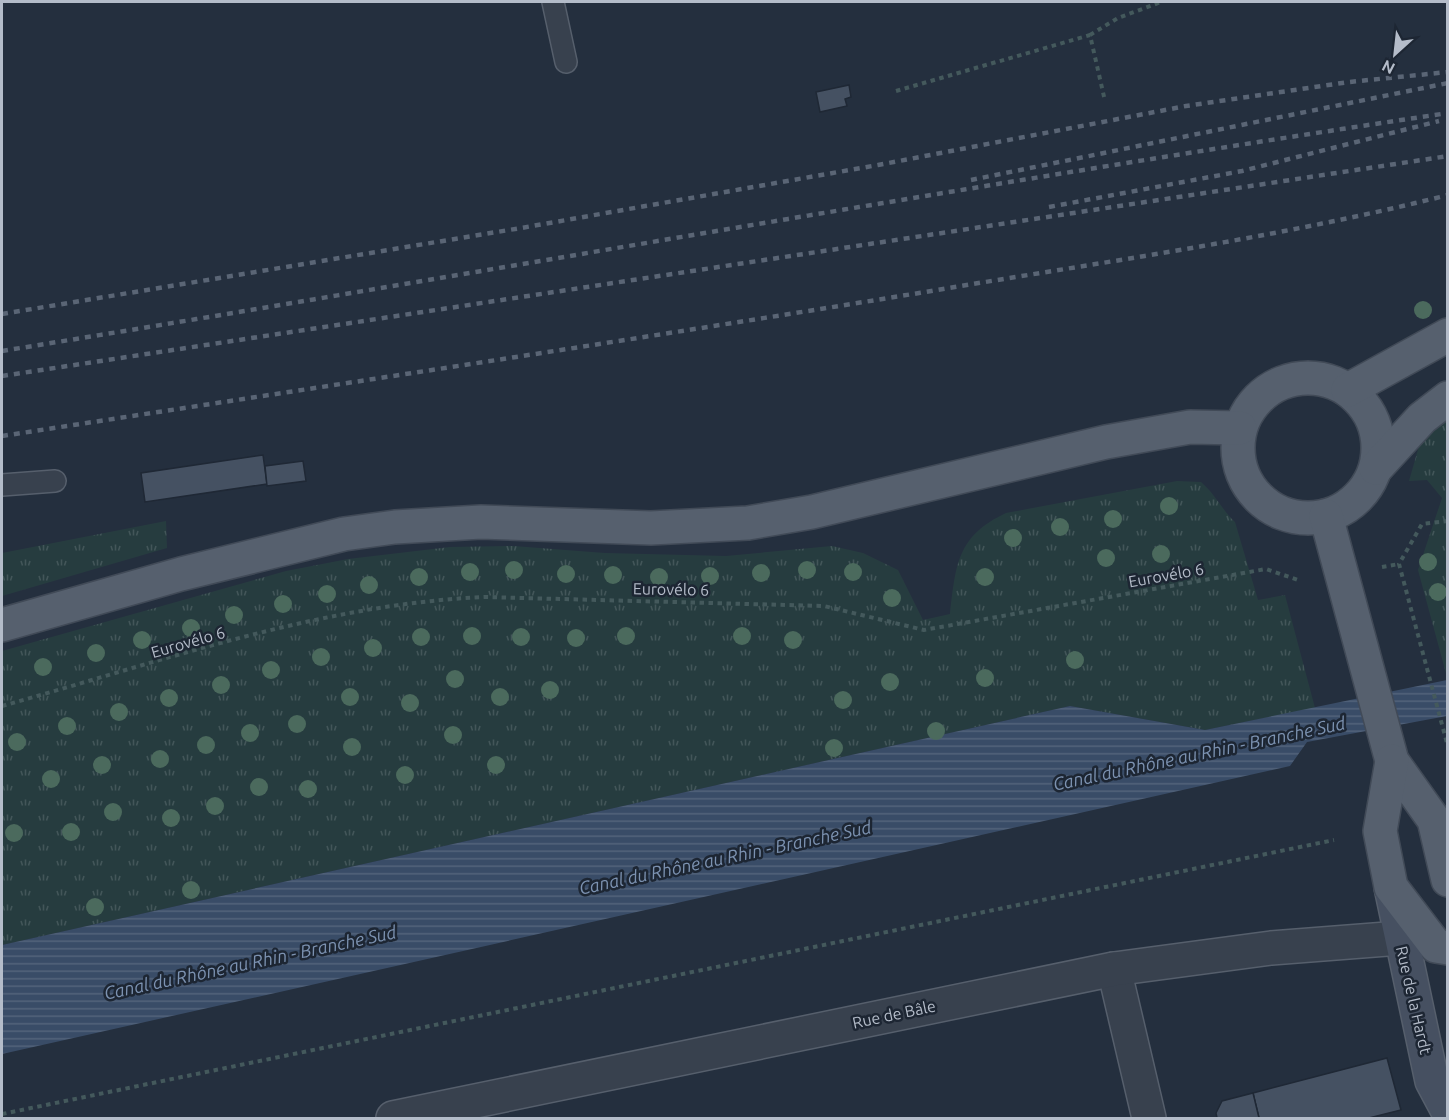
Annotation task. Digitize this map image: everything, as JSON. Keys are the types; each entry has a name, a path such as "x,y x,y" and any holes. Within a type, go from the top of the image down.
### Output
{"main road":[{"path":"1348,390 1448,335"},
{"path":"1376,468 1379,446 1374,424 1363,405 1348,390 1328,380 1306,377 1284,382 1264,393 1249,409 1240,428 1237,451 1241,472 1252,491 1268,506 1288,516 1310,518 1326,516 1351,504 1366,488 1376,468 1422,418 1448,399"},
{"path":"2,625 181,574 344,534 395,527 471,522 651,528 748,523 812,512 1106,442 1190,427 1240,428"},
{"path":"1326,516 1392,761 1434,820 1448,880"},
{"name":"Rue de la Hardt","path":"1392,761 1380,831 1400,938 1432,1081 1448,1111"},
{"name":"Rue de la Hardt","path":"1391,887 1436,946 1448,948"}],"street":[{"name":"Rue de Bâle","path":"393,1119 1114,969 1271,948 1400,938"},
{"path":"1114,969 1149,1119"}],"lane":[{"path":"553,2 566,62"},
{"path":"2,485 56,481"}],"path":[{"path":"896,91 1090,35 1118,18 1161,2"},
{"path":"1090,35 1105,101"},
{"path":"1447,747 1430,672 1399,564 1422,524 1448,521"},
{"name":"Eurovélo 6","path":"2,706 305,621 430,599 485,597 824,606 924,630 1266,569 1305,582 1343,576"},
{"path":"2,1114 1334,840"}],"green space":[{"path":"1447,418 1447,677 1418,570 1442,498 1427,480 1409,481 1419,446"},
{"path":"1177,481 1201,482 1235,522 1258,600 1285,595 1315,708 1205,730 1070,706 2,945 2,651 286,571 348,559 450,547 513,546 605,553 726,556 832,546 863,553 898,570 923,620 950,614 957,566 968,542 977,531 1006,513"},
{"path":"166,521 167,548 2,596 2,553"}],"water":[{"name":"Canal du Rhône au Rhin - Branche Sud","path":"1447,680 1447,716 1307,742 1290,766 2,1054 2,945 1070,706 1205,730"}],"building":[{"path":"849,85 851,97 845,99 847,106 820,112 816,92"},
{"path":"263,455 267,484 145,502 141,473"},
{"path":"303,461 306,481 267,486 265,466"},
{"path":"1387,1058 1401,1110 1369,1118 1259,1118 1253,1093"},
{"path":"1253,1093 1259,1118 1217,1118 1216,1113 1222,1101"}],"railway":[{"path":"2,314 521,228 878,165 1186,106 1349,82 1448,72"},
{"path":"971,180 1448,83"},
{"path":"2,351 905,199 1448,113"},
{"path":"1049,207 1242,171 1439,121"},
{"path":"2,376 1448,156"},
{"path":"2,436 690,330 1118,260 1317,225 1448,195"}]}
